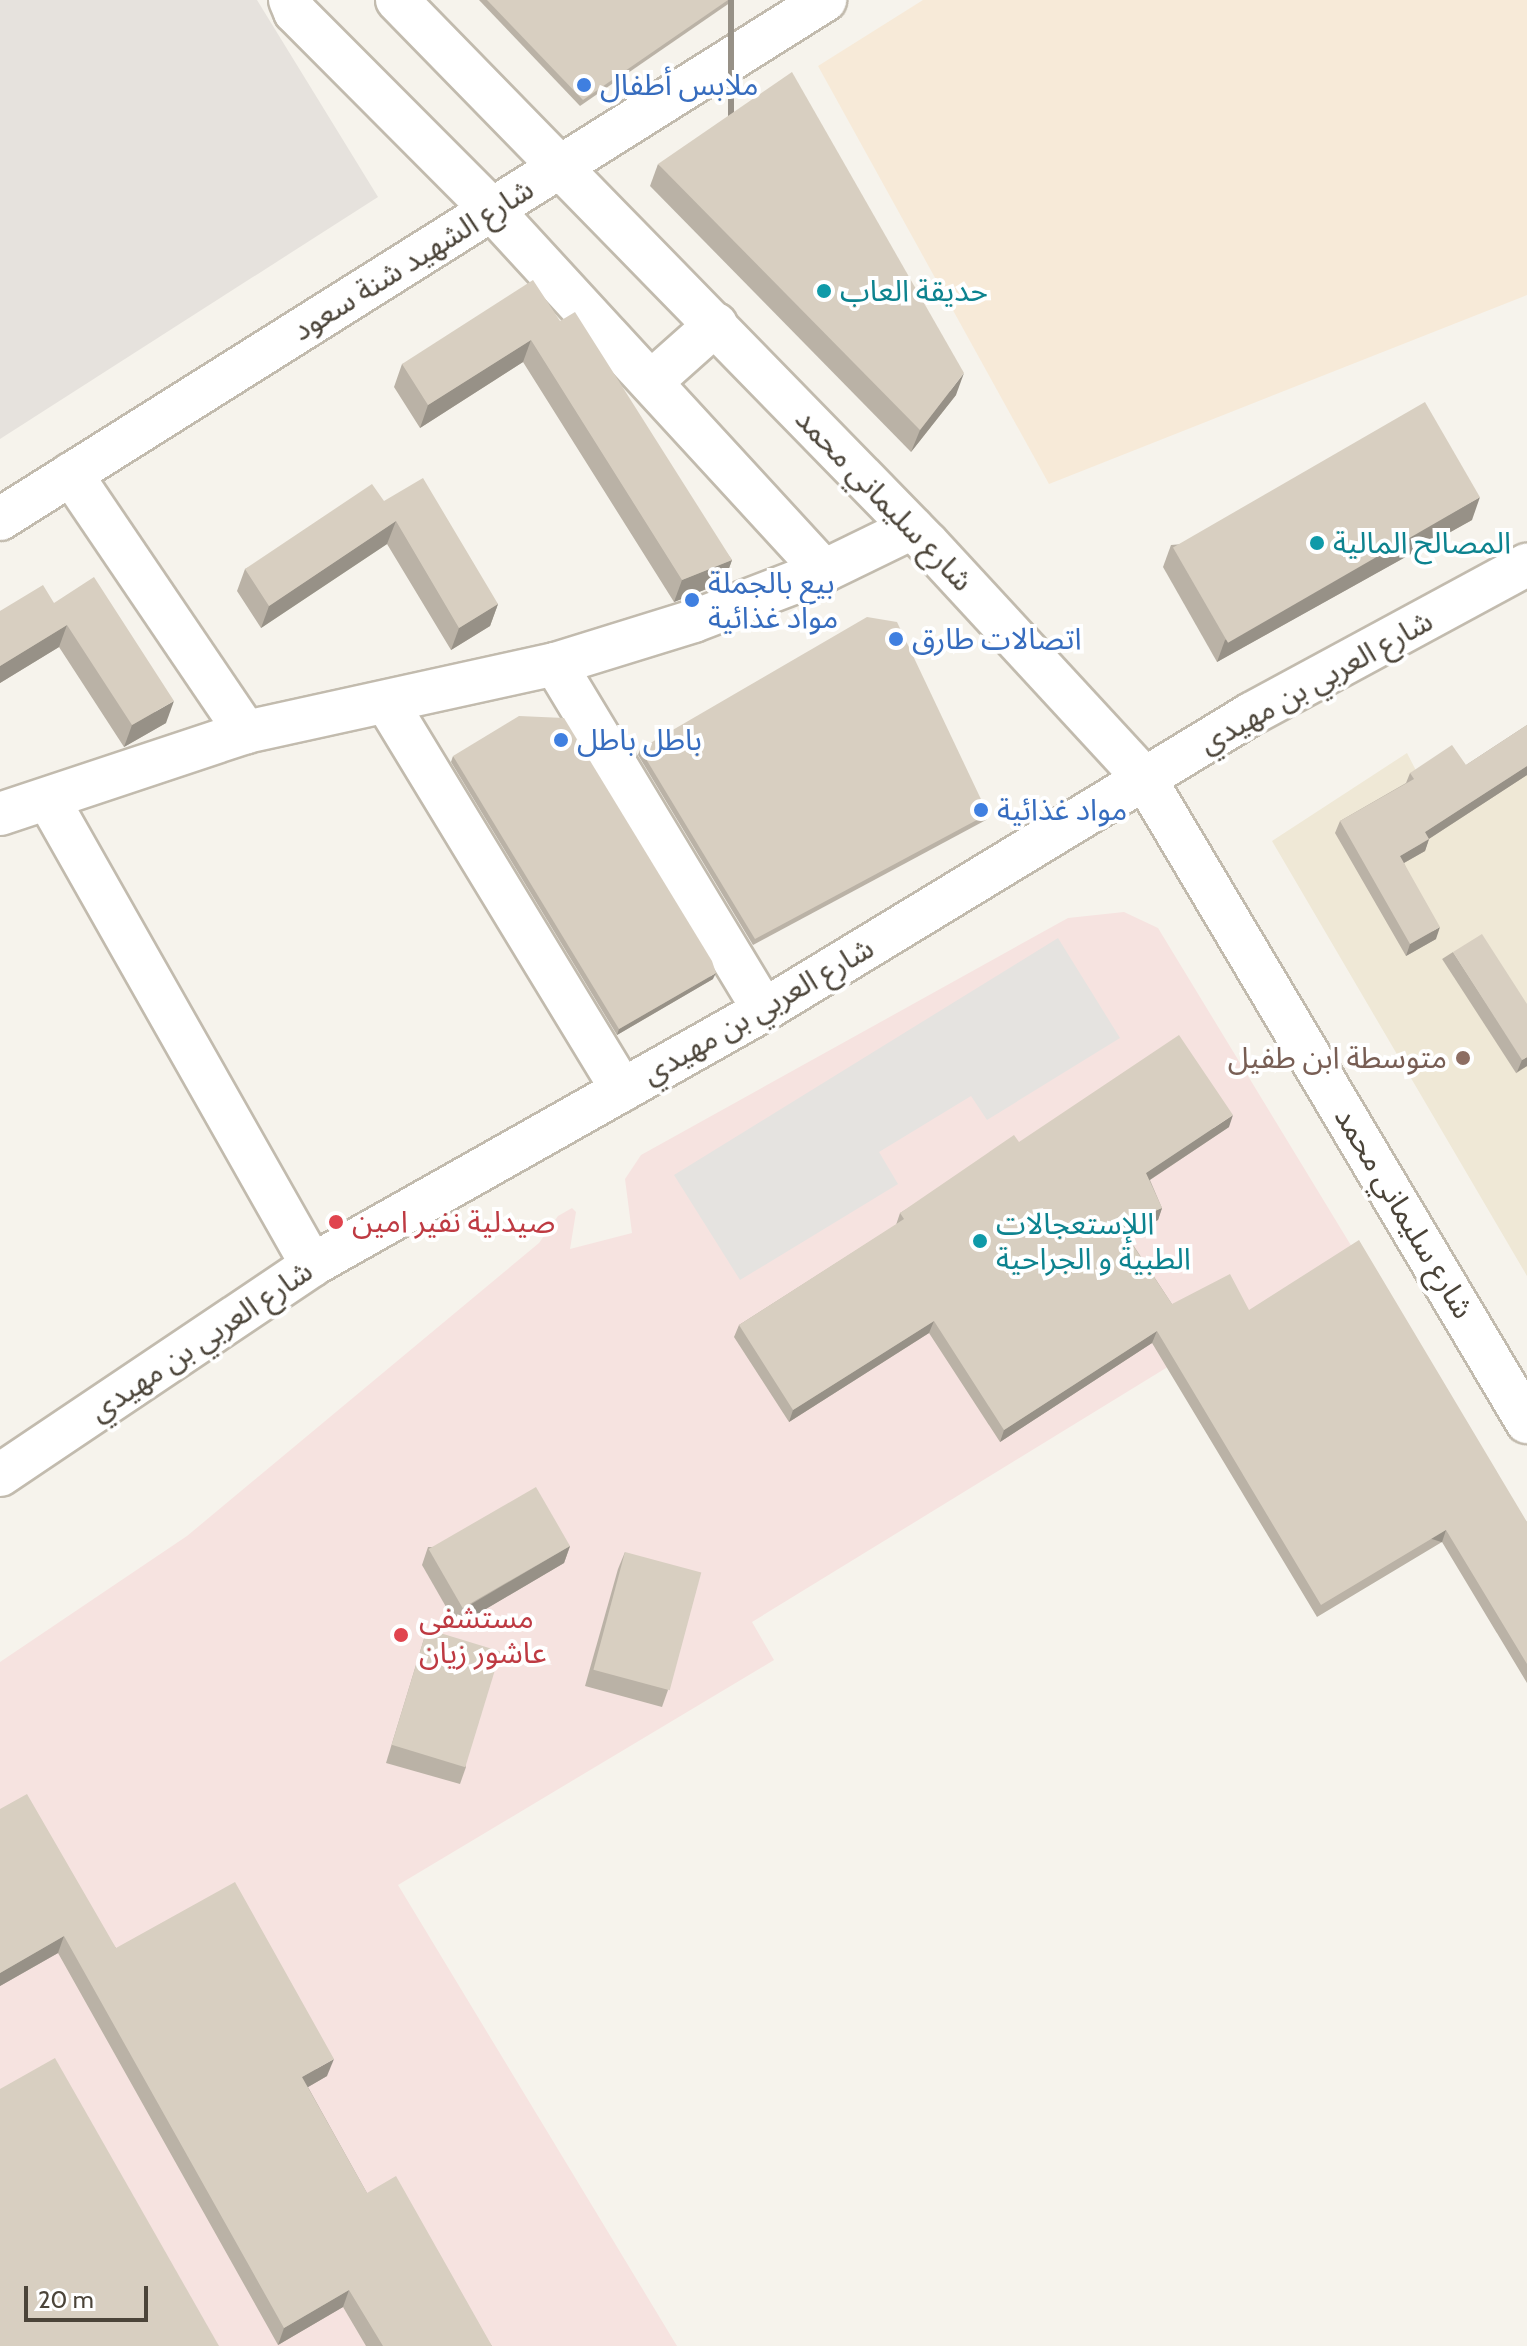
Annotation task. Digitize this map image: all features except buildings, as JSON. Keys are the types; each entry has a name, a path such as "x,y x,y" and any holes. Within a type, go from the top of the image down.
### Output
{"street":[{"path":"290,0 295,12 492,210 824,571"},
{"name":"شارع سليماني محمد","path":"397,0 564,167 912,528 1145,779 1527,1422"},
{"name":"شارع الشهيد شنة سعود","path":"0,519 825,0"},
{"path":"651,382 716,324"},
{"path":"71,474 246,732"},
{"path":"0,814 246,732 555,664 694,621 824,571 912,528"},
{"name":"شارع العربي بن مهيدي","path":"2,1468 312,1265 764,1010 1251,714 1527,565"},
{"path":"555,664 764,1010"},
{"path":"387,703 622,1090"},
{"path":"48,799 312,1265"}],"shaded area":[{"path":"0,0 257,0 378,197 0,439"},
{"path":"923,0 1527,0 1527,295 1049,484 818,66"},
{"name":"متوسطة ابن طفيل","path":"1527,730 1527,1276 1272,841 1407,753 1426,790"},
{"name":"مستشفى عاشور زيان","path":"1124,912 1158,928 1355,1252 752,1622 774,1660 398,1885 677,2346 0,2346 0,1662 187,1536 539,1243 558,1216 572,1208 576,1212 570,1249 632,1233 625,1179 641,1155 1068,918"},
{"path":"1058,938 1120,1038 987,1120 971,1096 879,1152 898,1184 740,1280 674,1175"}],"place":[{"name":"ملابس أطفال","path":"584,85"},
{"name":"حديقة العاب","path":"824,291"},
{"name":"المصالح المالية","path":"1317,543"},
{"name":"بيع بالجملة مواد غذائية","path":"692,600"},
{"name":"اتصالات طارق","path":"896,639"},
{"name":"باطل باطل","path":"561,740"},
{"name":"مواد غذائية","path":"981,810"},
{"name":"متوسطة ابن طفيل","path":"1463,1058"},
{"name":"صيدلية نفير امين","path":"336,1222"},
{"name":"اللإستعجالات الطبية و الجراحية","path":"980,1241"},
{"name":"مستشفى عاشور زيان","path":"401,1635"}]}
